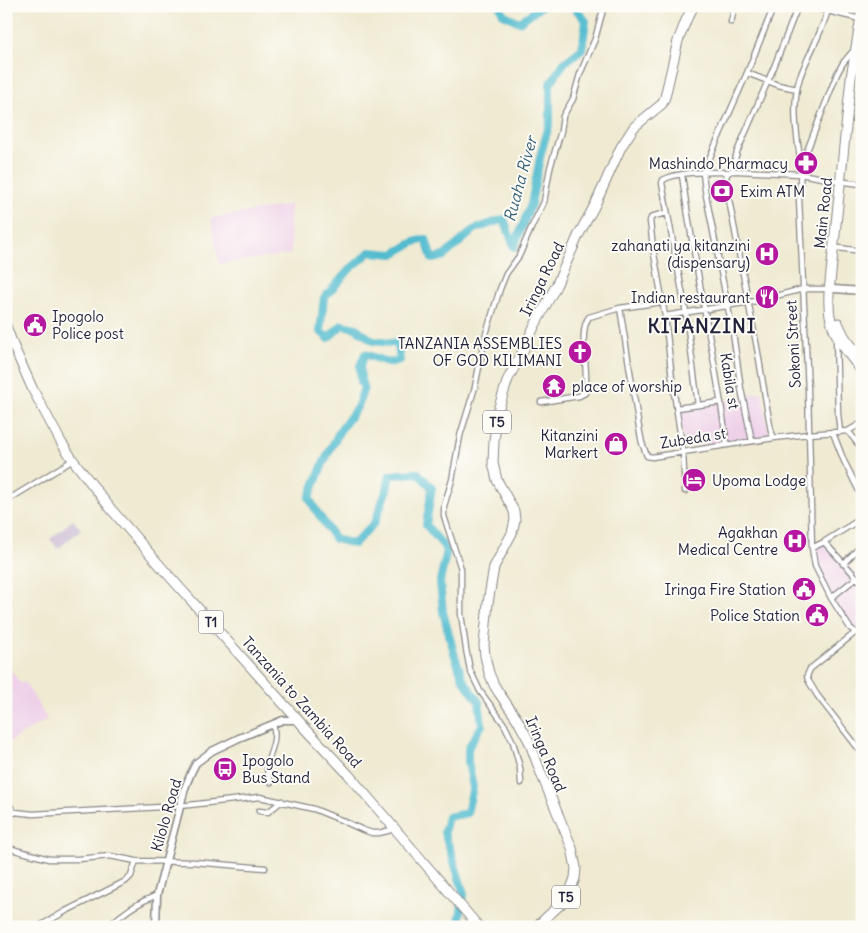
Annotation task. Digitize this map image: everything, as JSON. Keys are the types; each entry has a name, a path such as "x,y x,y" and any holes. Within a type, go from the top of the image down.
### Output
{"highway":[{"name":"Iringa Road","path":"536,927 562,902 571,889 576,868 572,848 529,741 517,719 498,693 489,673 485,656 484,645 488,603 494,567 512,533 515,520 514,511 497,480 492,464 499,407 508,379 556,286 614,160 634,127 662,104 678,42 687,18 694,6"},
{"path":"861,15 860,45 851,104 838,248 832,289 841,344 862,371"},
{"name":"Main Road","path":"832,289 843,181"},
{"name":"Tanzania to Zambia Road","path":"6,326 33,390 47,417 73,460 111,509 348,774 480,927"},
{"path":"839,335 862,360"}],"main road":[{"path":"832,289 862,292"},
{"name":"Kilolo Road","path":"156,927 157,895 180,806 191,773 199,760 222,745 273,724 283,720 298,720"}],"street":[{"path":"521,783 520,768 513,742 500,719 480,691 470,670 461,614 460,588 462,572 444,516 444,506 452,480 460,436 475,386 485,337 500,289 506,274 519,256 544,202 563,116 573,99 580,74 595,39 604,6"},
{"path":"731,22 735,6"},
{"path":"752,441 741,389 733,333 710,221 704,172 774,6"},
{"path":"774,438 771,431 726,176 730,171 798,6"},
{"path":"803,6 861,15"},
{"path":"801,166 797,140 795,101 797,89 799,79 828,9"},
{"name":"Sokoni Street","path":"856,632 850,628 831,598 815,566 812,548 808,390 800,222 800,174 801,166 837,74 843,63 860,45"},
{"path":"747,73 767,81 797,89"},
{"path":"698,406 686,313 662,180 670,176 682,174 730,171 800,174 862,184"},
{"name":"Kabila st","path":"682,174 727,445"},
{"path":"668,213 654,216 650,221 683,452 685,492"},
{"path":"838,248 862,251"},
{"path":"665,316 748,302 803,290 832,289"},
{"path":"541,402 579,396 585,393 585,322 589,317 620,308 662,302"},
{"name":"Zubeda st","path":"620,308 639,428 647,456 652,457 774,438 848,431"},
{"path":"839,335 838,414 840,432"},
{"path":"677,408 721,402"},
{"path":"862,423 848,431 862,449"},
{"path":"833,433 844,462 862,497"},
{"path":"6,501 73,460"},
{"path":"812,548 862,518"},
{"path":"824,542 862,583"},
{"path":"843,564 862,545"},
{"path":"831,598 856,578"},
{"path":"862,632 856,632 810,669 806,676 817,694 862,753"},
{"path":"271,782 268,777 267,766 274,743 273,724"},
{"path":"6,811 41,814 180,806 260,797 325,813 363,830 379,833 395,830"},
{"path":"6,799 14,813"},
{"path":"259,811 268,812 282,801"},
{"path":"6,841 11,848 49,859 68,860 110,856 136,861 194,862 265,868"},
{"path":"38,927 126,881 136,861"},
{"path":"108,927 128,910 157,895"}],"shaded area":[{"path":"290,204 291,254 219,264 211,218"},
{"path":"762,392 770,437 685,447 679,409 741,398 741,396"},
{"path":"73,520 81,529 58,549 50,539"},
{"path":"824,543 862,580 862,630 856,630 847,621 816,565 814,549"},
{"path":"6,663 20,683 24,681 47,719 6,744"}],"waterway":[{"name":"Ruaha River","path":"500,6 503,14 519,22 542,6"},
{"name":"Ruaha River","path":"458,927 464,894 444,833 448,817 467,813 473,787 468,762 468,748 482,725 479,702 463,679 443,612 440,581 447,550 426,525 432,488 418,473 390,475 375,522 354,544 335,539 309,498 339,432 358,406 364,387 361,382 360,366 365,354 389,363 400,360 398,344 373,341 356,328 342,325 328,338 320,331 324,298 349,270 370,252 393,254 414,242 426,239 432,259 444,256 475,229 504,219 514,247 531,204 541,153 550,122 550,84 564,63 582,49 586,21 573,6"}],"place":[{"name":"Mashindo Pharmacy","path":"806,163"},
{"name":"Exim ATM","path":"722,191"},
{"name":"zahanati ya kitanzini (dispensary)","path":"767,254"},
{"name":"Indian restaurant","path":"767,297"},
{"name":"Ipogolo Police post","path":"35,325"},
{"name":"TANZANIA ASSEMBLIES OF GOD KILIMANI","path":"580,352"},
{"name":"place of worship","path":"554,386"},
{"name":"Kitanzini Markert","path":"616,444"},
{"name":"Upoma Lodge","path":"694,480"},
{"name":"Agakhan Medical Centre","path":"795,541"},
{"name":"Iringa Fire Station","path":"804,589"},
{"name":"Police Station","path":"817,615"},
{"name":"Ipogolo Bus Stand","path":"225,769"}],"district":[{"name":"KITANZINI","path":"702,325"}]}
